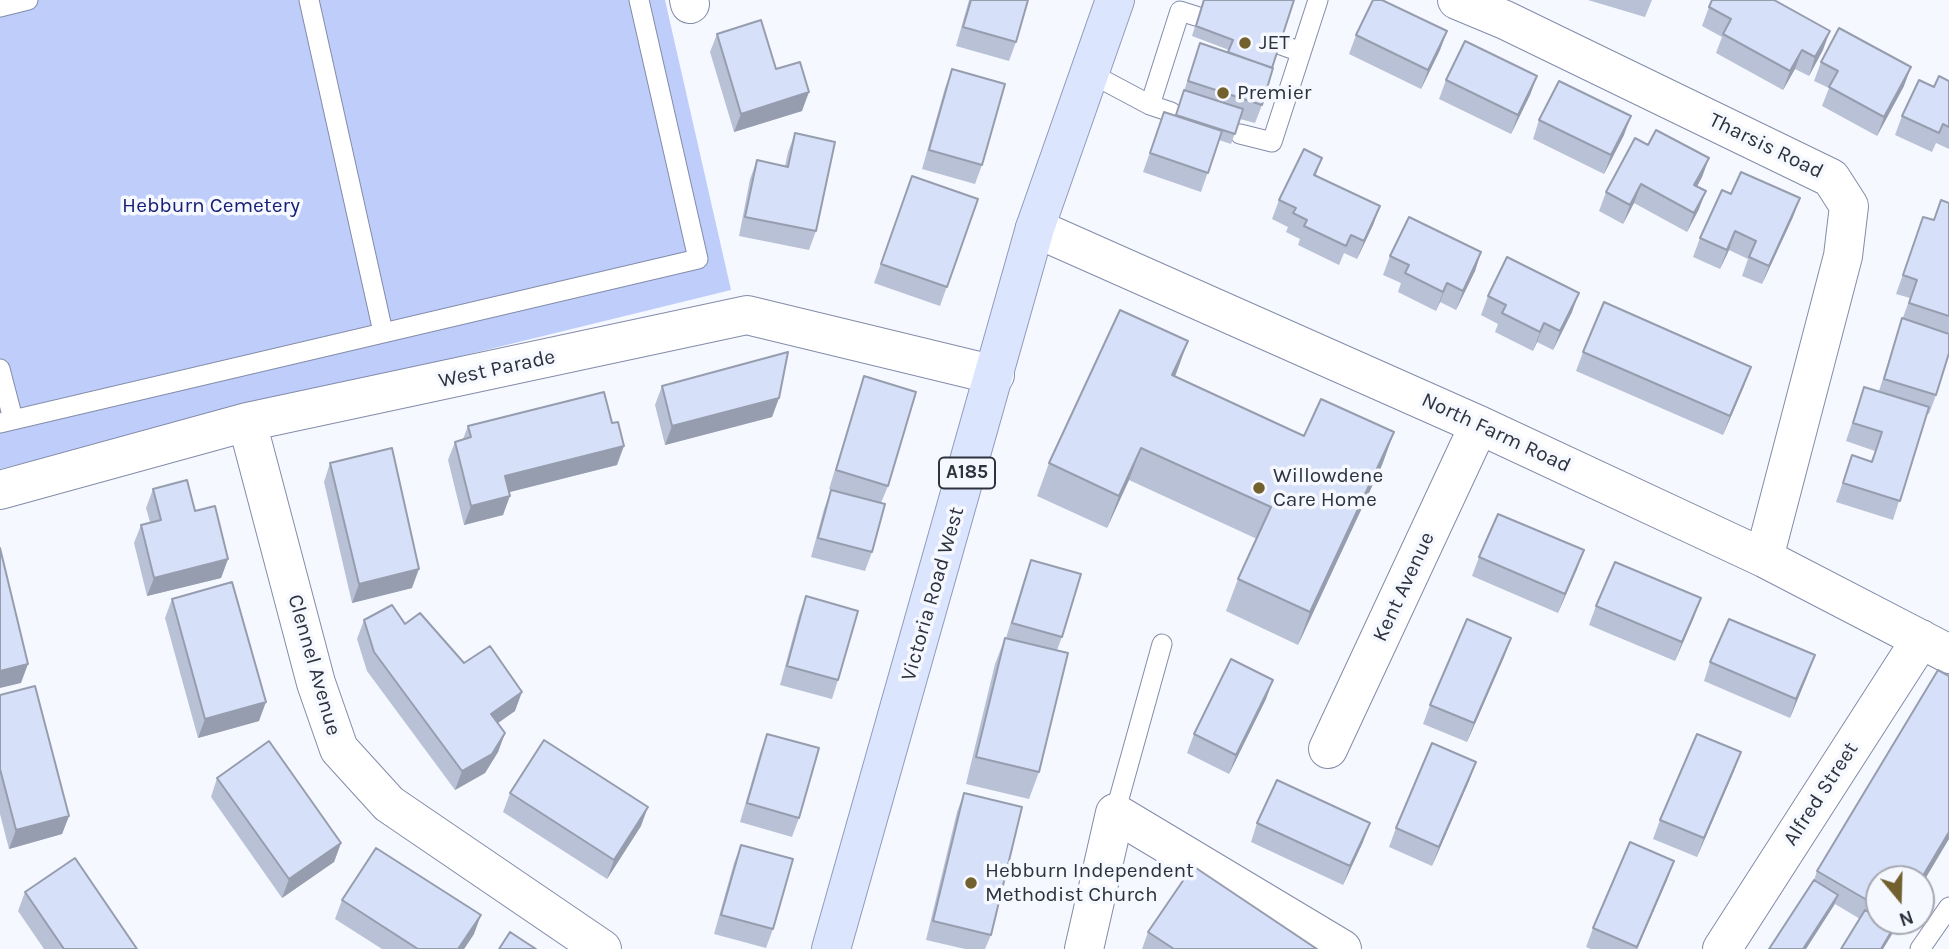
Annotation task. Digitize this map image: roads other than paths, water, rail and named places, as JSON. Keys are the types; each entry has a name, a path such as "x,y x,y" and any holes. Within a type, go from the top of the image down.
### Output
{"main road":[{"name":"Victoria Road West","path":"831,949 1035,228 1115,0"}],"street":[{"name":"Tharsis Road","path":"1457,0 1509,10 1831,178 1849,206 1843,256 1764,558"},
{"name":"North Farm Road","path":"1035,228 1479,425 1764,558 1935,646"},
{"name":"West Parade","path":"0,490 247,422 747,316 995,375"},
{"name":"Clennel Avenue","path":"247,422 316,684 339,749 389,804 602,949"},
{"name":"Kent Avenue","path":"1328,750 1479,425"},
{"name":"Alfred Street","path":"1722,949 1935,646"},
{"path":"1083,949 1115,813 1342,949"}],"lane":[{"path":"0,6 28,0"},
{"path":"309,0 383,332"},
{"path":"0,369 6,421 698,259 639,0"},
{"path":"1240,134 1272,142 1318,0"},
{"path":"1150,105 1180,11 1301,52"},
{"path":"1090,73 1150,105 1171,112"},
{"path":"1115,813 1162,644"},
{"path":"1920,949 1949,907"}],"place":[{"name":"JET","path":"1245,43"},
{"name":"Premier","path":"1223,93"},
{"name":"Willowdene Care Home","path":"1259,488"},
{"name":"Hebburn Independent Methodist Church","path":"971,883"}],"park label":[{"name":"Hebburn Cemetery","path":"211,206"}]}
